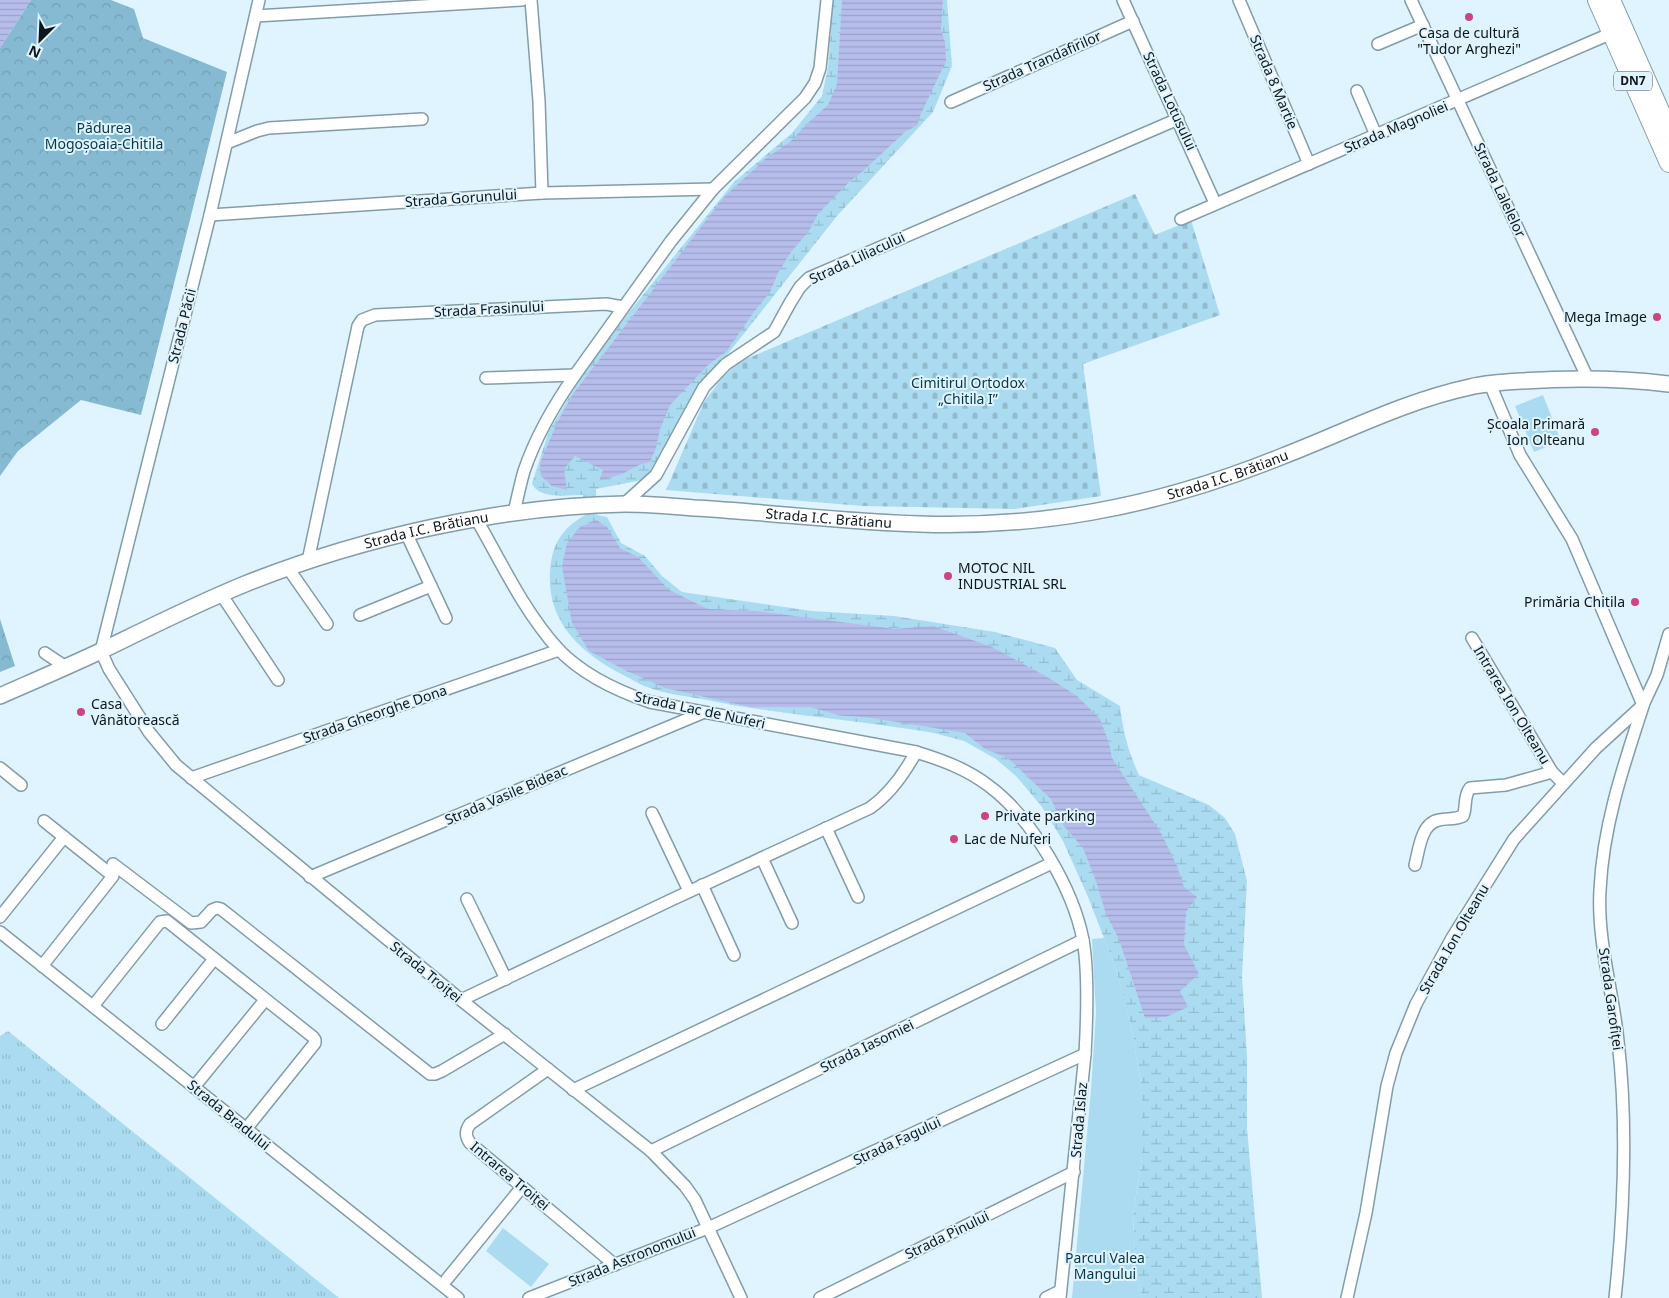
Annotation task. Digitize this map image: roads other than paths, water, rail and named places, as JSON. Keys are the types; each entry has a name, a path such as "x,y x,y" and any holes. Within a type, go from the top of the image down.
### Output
{"main road":[{"name":"DN7","path":"1598,0 1669,162"},
{"name":"DN7","path":"1611,0 1669,131"},
{"name":"Strada I.C. Brătianu","path":"0,696 221,594 288,568 407,534 514,513 624,504 921,524 991,524 1051,519 1099,511 1212,482 1283,457 1397,409 1473,386 1588,379 1669,384"}],"street":[{"name":"Strada Păcii","path":"101,651 210,214 259,0"},
{"path":"256,16 364,8 522,0"},
{"path":"531,0 539,101 542,193"},
{"path":"514,513 524,471 541,430 560,396 671,241 713,189 805,98 815,82 820,68 827,0"},
{"name":"Strada Lotusului","path":"1122,0 1216,203"},
{"name":"Strada 8 Martie","path":"1238,0 1310,164"},
{"name":"Strada Lalelelor","path":"1411,0 1588,379"},
{"name":"Strada Trandafirilor","path":"951,102 1133,21"},
{"path":"1378,44 1423,25"},
{"name":"Strada Magnoliei","path":"1181,219 1612,33"},
{"path":"1357,91 1376,135"},
{"path":"227,143 269,128 422,119"},
{"name":"Strada Liliacului","path":"624,504 656,475 704,387 726,364 774,332 800,287 809,278 1178,119"},
{"name":"Strada Gorunului","path":"210,214 542,193 713,189"},
{"name":"Strada Frasinului","path":"308,561 358,326 362,320 376,315 606,304 623,307"},
{"path":"486,378 575,375"},
{"path":"1490,384 1520,456 1572,539 1643,705"},
{"name":"Strada Lac de Nuferi","path":"477,520 518,594 559,650 586,672 612,688 650,702 702,713 916,752 944,761 969,773 989,786 1024,820 1052,863 1072,905 1083,940"},
{"path":"407,534 446,618"},
{"path":"288,568 327,624"},
{"path":"360,614 431,586"},
{"path":"221,594 278,680"},
{"name":"Strada Ion Olteanu","path":"1347,1298 1366,1213 1387,1086 1405,1029 1433,971 1514,839 1563,783 1643,705 1656,675 1669,634"},
{"name":"Intrarea Ion Olteanu","path":"1472,638 1552,772 1563,783"},
{"name":"Strada Gheorghe Dona","path":"191,778 559,650"},
{"name":"Strada Troiței","path":"101,651 109,669 168,757 310,877 650,1151 685,1186 695,1200 741,1298"},
{"path":"45,653 66,667"},
{"name":"Strada Garofiței","path":"1615,1298 1624,1183 1623,1117 1618,1041 1600,922 1600,892 1606,830 1643,705"},
{"name":"Strada Vasile Bideac","path":"310,877 702,713"},
{"path":"1614,732 1631,741"},
{"path":"461,1000 702,885 870,808 894,786 916,752"},
{"path":"0,768 21,785"},
{"name":"Intrarea Ion Olteanu","path":"1415,865 1427,827 1433,821 1463,816 1466,793 1470,788 1506,785 1552,772"},
{"path":"652,813 689,892"},
{"path":"42,966 113,876 44,821"},
{"path":"826,828 858,897"},
{"path":"0,917 64,837"},
{"path":"762,858 792,923"},
{"path":"573,1090 1052,863"},
{"path":"113,864 191,923 201,922 212,910 221,909 430,1074 442,1071 505,1034"},
{"path":"702,885 734,955"},
{"path":"467,899 506,979"},
{"path":"93,1006 163,920 167,921 214,958 315,1040 315,1043 246,1129"},
{"name":"Strada Bradului","path":"0,932 458,1298"},
{"name":"Strada Islaz","path":"1060,1294 1074,1172 1087,1028 1083,940"},
{"name":"Strada Iasomiei","path":"650,1151 1083,940"},
{"path":"162,1024 214,958"},
{"path":"194,1087 265,1000"},
{"name":"Strada Fagului","path":"708,1228 1085,1054"},
{"name":"Intrarea Troiței","path":"548,1069 470,1124 466,1133 470,1143 615,1265"},
{"name":"Strada Pinului","path":"820,1298 1074,1172"},
{"path":"447,1279 522,1186"},
{"name":"Strada Astronomului","path":"529,1298 708,1228"},
{"path":"1046,1298 1060,1294"}],"place":[{"name":"Casa de cultură \"Tudor Arghezi\"","path":"1469,17"},
{"name":"Mega Image","path":"1657,317"},
{"name":"Școala Primară Ion Olteanu","path":"1595,432"},
{"name":"MOTOC NIL INDUSTRIAL SRL","path":"948,576"},
{"name":"Primăria Chitila","path":"1635,602"},
{"name":"Casa Vânătorească","path":"81,712"},
{"name":"Private parking","path":"985,816"},
{"name":"Lac de Nuferi","path":"954,839"}],"park label":[{"name":"Pădurea Mogoșoaia-Chitila","path":"104,136"},
{"name":"Cimitirul Ortodox „Chitila I”","path":"968,392"},
{"name":"Parcul Valea Mangului","path":"1105,1266"}]}
